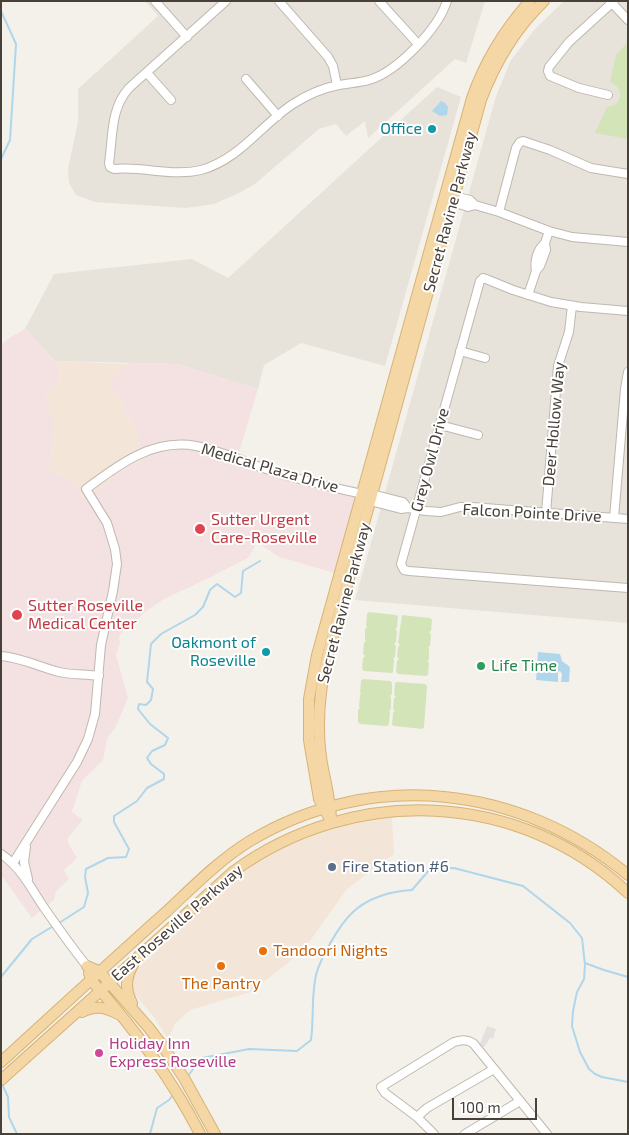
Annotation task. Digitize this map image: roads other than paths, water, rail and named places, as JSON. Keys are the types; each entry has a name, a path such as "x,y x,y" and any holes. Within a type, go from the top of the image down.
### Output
{"main road":[{"name":"Secret Ravine Parkway","path":"449,198 467,112 477,83 488,60 506,31 530,1"},
{"name":"Secret Ravine Parkway","path":"332,823 328,808 319,799 310,750 309,699 318,654 368,496 449,198 481,100 492,75 518,31 544,1"},
{"name":"East Roseville Parkway","path":"4,1059 201,879 236,851 277,827 328,808 375,797 402,795 443,796 484,803 515,811 556,827 588,845 628,875"},
{"name":"East Roseville Parkway","path":"1,1080 234,871 257,856 295,836 332,823 364,815 412,810 450,811 484,816 522,827 572,851 596,866 627,892"},
{"path":"193,907 191,900 195,894 236,851"},
{"path":"141,954 130,970 126,985 129,998 141,1019"},
{"path":"87,966 99,971 141,1019 173,1061 215,1134"},
{"path":"87,966 91,980 130,1025 164,1071 198,1130"},
{"path":"69,1020 88,1009 99,1007 115,1013 130,1025"}],"street":[{"path":"154,1 187,37"},
{"path":"226,1 125,93 116,110 110,167 114,169 176,172 202,170 219,163 234,154 278,116 305,97 337,85 363,81 390,69 435,26 443,13 447,1"},
{"path":"279,1 328,57 333,66 337,85"},
{"path":"379,1 418,44"},
{"path":"608,95 578,88 550,76 549,67 569,42 612,2 628,20"},
{"path":"147,73 172,100"},
{"path":"246,80 278,116"},
{"path":"499,212 516,148 523,141 550,150 591,168 628,174"},
{"path":"449,198 470,200 475,205 549,230 584,239 628,242"},
{"path":"528,295 536,271 534,264 540,256 540,248 549,230"},
{"name":"Grey Owl Drive","path":"628,311 572,306 528,295 483,278 478,284 401,564 404,570 628,588"},
{"name":"Deer Hollow Way","path":"546,513 558,366 568,332 572,306"},
{"path":"460,351 486,358"},
{"path":"614,518 628,372"},
{"path":"440,425 478,435"},
{"name":"Medical Plaza Drive","path":"13,863 72,771 86,745 95,714 101,645 117,564 114,543 107,523 86,488 126,460 151,450 189,445 211,450 276,472 368,496"},
{"name":"Falcon Pointe Drive","path":"368,496 388,502 402,502 408,508 416,510 440,512 460,507 472,507 628,520"},
{"path":"1,656 24,659 64,673 99,676"},
{"path":"28,840 24,862 30,885"},
{"path":"1,854 13,863 30,885 63,936 87,966"},
{"path":"434,1134 417,1117 385,1093 381,1087 454,1042 468,1040 473,1043 546,1134"},
{"path":"417,1117 427,1108 494,1069"},
{"path":"465,1134 520,1101"}],"water":[{"path":"441,101 448,107 447,115 440,116 432,111"},
{"path":"538,652 560,654 562,661 570,667 569,682 561,682 562,674 560,671 558,672 558,682 536,680 537,670 549,670 537,668"}],"waterway":[{"path":"1,11 16,44 10,140 1,159"},
{"path":"59,923 84,907 88,893 85,877 86,869 108,858 126,857 129,849 114,822 114,816 137,801 147,788 164,779 164,774 151,764 147,758 152,751 165,745 168,738 150,724 138,709 139,704 146,705 151,700 153,689 147,682 151,644 161,634 195,615 203,607 210,590 217,584 235,597 241,593 243,571 260,561"},
{"path":"187,1077 202,1058 249,1049 297,1051 311,1040 314,991 316,975 321,960 347,918 372,899 396,892 412,890 430,869 454,868 523,886 570,923 582,938 585,965 584,979 577,992 572,1026 580,1052 589,1069 595,1074 628,1082"},
{"path":"1,977 32,939 55,925"},
{"path":"585,963 628,977"},
{"path":"2,1084 8,1097 9,1117 17,1134"},
{"path":"150,1134 157,1108 173,1095"}],"place":[{"name":"Office","path":"432,129"},
{"name":"Sutter Urgent Care-Roseville","path":"200,529"},
{"name":"Sutter Roseville Medical Center","path":"17,615"},
{"name":"Oakmont of Roseville","path":"266,652"},
{"name":"Life Time","path":"481,666"},
{"name":"Fire Station #6","path":"332,867"},
{"name":"Tandoori Nights","path":"263,951"},
{"name":"The Pantry","path":"221,966"},
{"name":"Holiday Inn Express Roseville","path":"99,1053"}]}
